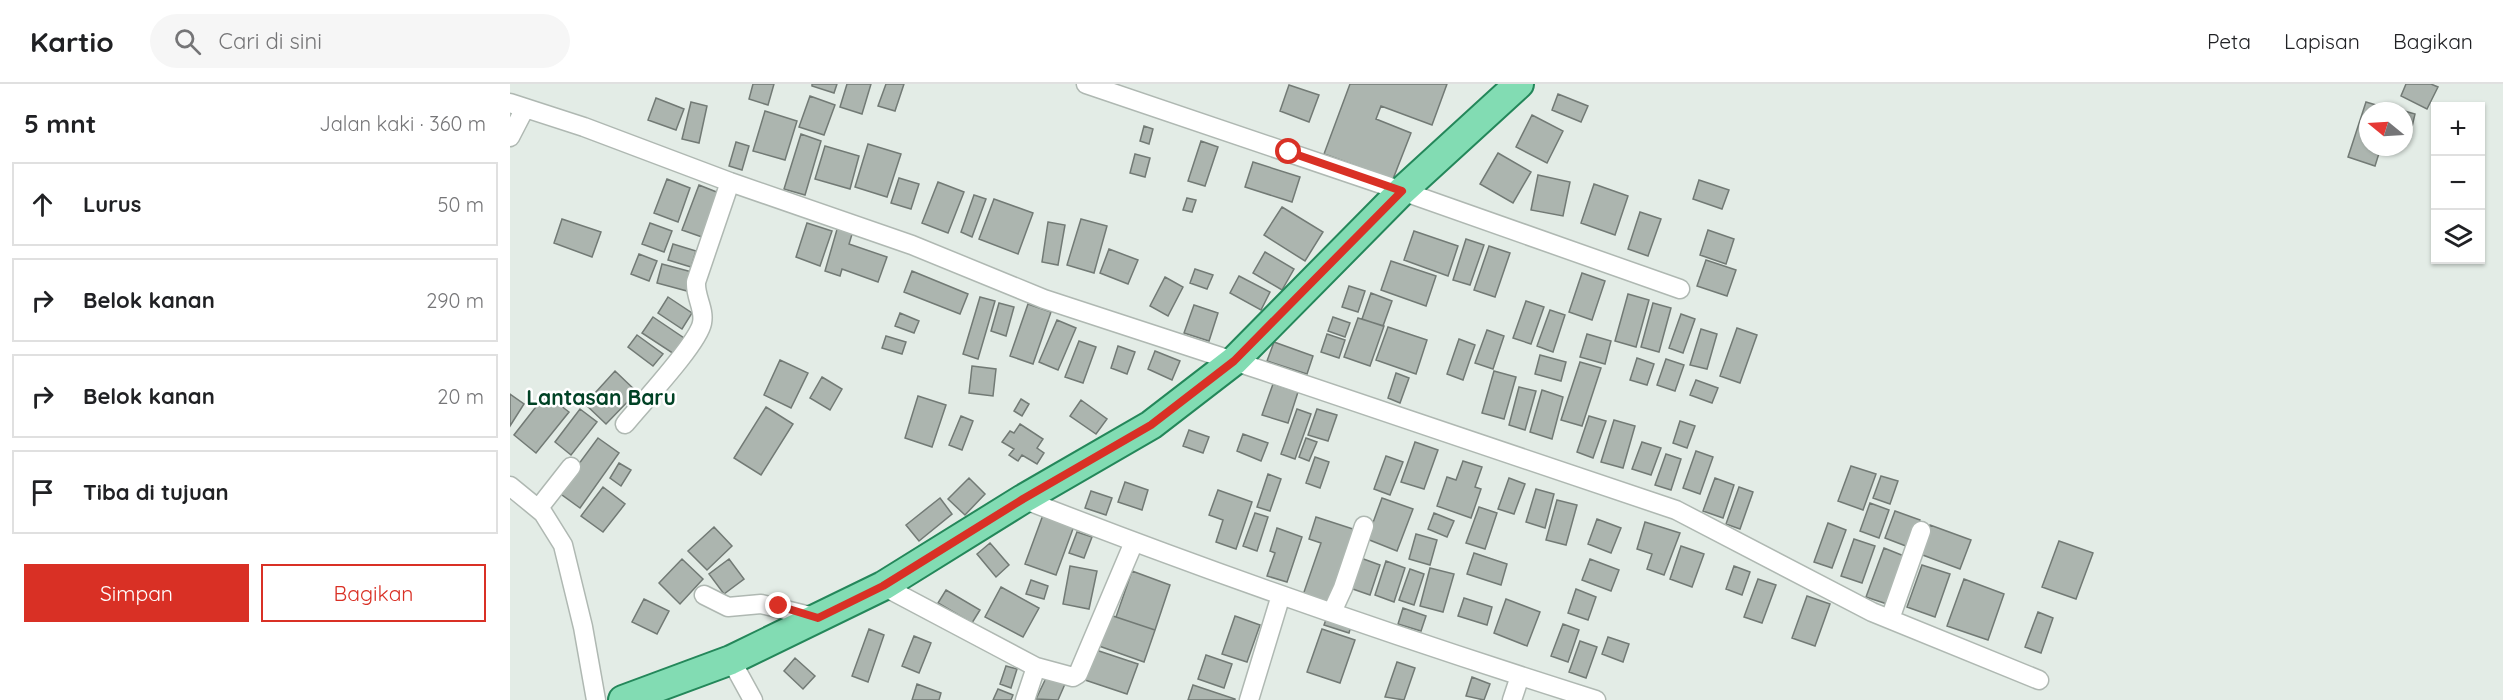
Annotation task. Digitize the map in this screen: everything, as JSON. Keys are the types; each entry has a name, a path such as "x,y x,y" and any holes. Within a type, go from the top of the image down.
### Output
{"main road":[{"path":"622,700 732,660 883,586 1023,499 1151,425 1234,361 1402,191 1519,84"}],"street":[{"path":"1086,84 1402,191 1680,289"},
{"path":"510,137 518,105 912,245 1044,299 1676,510 1890,620 2039,680"},
{"path":"625,424 699,333 702,312 697,299 696,282 730,182"},
{"path":"538,509 570,467"},
{"path":"510,486 538,509 563,544 583,627 596,700"},
{"path":"1023,499 1134,543 1281,595 1596,700"},
{"path":"1332,612 1343,588 1364,526"},
{"path":"1890,620 1921,531"},
{"path":"883,586 1036,667 1066,676 1076,676 1134,543"},
{"path":"704,595 728,607 761,604 818,618"},
{"path":"1249,700 1281,595"},
{"path":"732,660 753,700"},
{"path":"1025,700 1036,667"},
{"path":"1512,700 1520,676"}],"building":[{"path":"753,84 774,84 768,105 749,99"},
{"path":"812,84 837,84 834,93 812,86"},
{"path":"847,84 871,84 862,114 840,107"},
{"path":"886,84 904,84 895,111 878,106"},
{"path":"1350,84 1447,84 1432,125 1381,106 1376,119 1411,133 1393,179 1324,154"},
{"path":"2406,84 2431,84 2438,87 2427,109 2401,96"},
{"path":"1289,85 1319,95 1309,122 1280,111"},
{"path":"1558,94 1588,106 1581,122 1552,110"},
{"path":"810,96 835,105 824,135 799,127"},
{"path":"656,98 684,109 676,130 648,120"},
{"path":"691,102 707,106 699,143 682,139"},
{"path":"765,111 797,121 785,160 753,151"},
{"path":"1532,115 1563,131 1547,163 1516,147"},
{"path":"2359,123 2359,156 2378,156 2375,166 2348,157"},
{"path":"1144,126 1153,129 1149,144 1140,141"},
{"path":"801,134 821,141 805,195 784,189"},
{"path":"1201,141 1218,147 1205,186 1188,181"},
{"path":"736,142 749,146 742,170 729,166"},
{"path":"868,144 901,154 887,197 855,187"},
{"path":"825,146 859,156 850,189 815,179"},
{"path":"1498,153 1531,172 1513,203 1480,184"},
{"path":"1135,154 1150,158 1145,177 1130,173"},
{"path":"1253,162 1300,177 1292,202 1245,187"},
{"path":"1538,175 1570,182 1563,216 1531,210"},
{"path":"899,178 919,184 911,209 891,203"},
{"path":"667,179 690,188 678,222 654,213"},
{"path":"1699,180 1729,190 1722,209 1693,199"},
{"path":"938,182 964,192 948,233 922,223"},
{"path":"1594,184 1628,196 1615,235 1581,223"},
{"path":"699,185 719,193 702,237 682,230"},
{"path":"974,195 986,199 972,237 961,232"},
{"path":"1187,198 1196,200 1192,212 1183,210"},
{"path":"994,199 1033,213 1018,254 979,239"},
{"path":"1282,207 1323,232 1305,261 1264,235"},
{"path":"1640,212 1661,219 1648,256 1628,249"},
{"path":"562,219 601,232 592,257 554,243"},
{"path":"1081,219 1107,226 1094,273 1067,265"},
{"path":"1048,222 1065,225 1058,265 1042,262"},
{"path":"650,223 672,231 664,252 642,244"},
{"path":"807,223 832,231 820,266 796,257"},
{"path":"838,226 853,231 849,244 887,257 878,282 842,269 840,276 825,271"},
{"path":"1708,230 1734,239 1726,264 1700,255"},
{"path":"1414,231 1458,246 1448,276 1404,260"},
{"path":"1466,239 1484,245 1470,285 1453,280"},
{"path":"673,244 696,251 691,267 668,260"},
{"path":"1489,246 1510,253 1495,297 1474,290"},
{"path":"1109,249 1138,260 1128,284 1100,273"},
{"path":"1265,252 1294,269 1282,290 1253,273"},
{"path":"639,254 657,261 649,281 631,274"},
{"path":"1706,260 1736,270 1727,296 1697,286"},
{"path":"1391,261 1436,276 1426,306 1381,290"},
{"path":"662,264 692,272 687,291 657,283"},
{"path":"1195,269 1213,275 1207,289 1190,283"},
{"path":"912,271 968,294 960,314 904,292"},
{"path":"1582,273 1605,281 1592,320 1569,312"},
{"path":"1239,276 1270,292 1261,310 1230,293"},
{"path":"1165,277 1183,287 1168,316 1150,306"},
{"path":"1349,286 1365,291 1358,312 1342,307"},
{"path":"1371,293 1392,301 1383,326 1362,319"},
{"path":"1628,294 1649,300 1636,347 1615,341"},
{"path":"668,297 692,313 682,329 658,313"},
{"path":"980,297 995,301 978,359 963,354"},
{"path":"1526,301 1544,307 1531,344 1513,338"},
{"path":"999,303 1014,307 1006,336 991,331"},
{"path":"1653,303 1671,308 1659,352 1641,347"},
{"path":"1028,304 1051,312 1033,364 1010,356"},
{"path":"1194,305 1218,313 1209,341 1184,333"},
{"path":"1550,310 1565,315 1553,352 1537,346"},
{"path":"900,313 919,321 914,333 895,326"},
{"path":"1681,314 1695,319 1683,353 1669,348"},
{"path":"653,317 684,338 674,354 642,333"},
{"path":"1333,317 1350,323 1345,337 1328,331"},
{"path":"1358,318 1384,326 1370,366 1344,357"},
{"path":"1057,320 1076,328 1058,370 1039,362"},
{"path":"1388,327 1427,340 1416,374 1376,360"},
{"path":"1737,328 1757,335 1740,383 1720,376"},
{"path":"1701,329 1717,334 1707,369 1690,365"},
{"path":"1487,330 1504,336 1493,369 1475,363"},
{"path":"1327,334 1345,340 1339,358 1321,352"},
{"path":"1587,334 1611,341 1605,364 1580,357"},
{"path":"637,335 663,354 653,366 628,347"},
{"path":"886,336 906,342 902,354 882,348"},
{"path":"1459,339 1475,345 1463,380 1447,374"},
{"path":"1079,341 1096,347 1083,383 1065,377"},
{"path":"1274,342 1313,356 1307,374 1267,361"},
{"path":"1118,346 1135,352 1127,374 1111,368"},
{"path":"1155,351 1180,361 1172,380 1148,369"},
{"path":"1540,355 1566,362 1561,381 1535,374"},
{"path":"1637,358 1654,364 1647,385 1630,380"},
{"path":"1666,359 1684,365 1675,391 1657,385"},
{"path":"780,360 808,373 791,408 764,395"},
{"path":"1580,362 1601,368 1582,426 1561,420"},
{"path":"972,366 996,369 993,396 969,393"},
{"path":"615,371 637,392 606,424 585,404"},
{"path":"1494,371 1516,377 1504,419 1482,413"},
{"path":"1396,373 1409,378 1400,403 1388,398"},
{"path":"822,377 842,389 830,410 810,398"},
{"path":"1696,380 1718,388 1712,403 1690,395"},
{"path":"1273,384 1298,392 1288,423 1262,415"},
{"path":"1519,387 1536,391 1525,430 1509,425"},
{"path":"1542,390 1563,397 1552,439 1530,432"},
{"path":"510,394 524,404 510,426"},
{"path":"546,394 569,412 536,453 514,435"},
{"path":"918,396 946,405 932,447 905,438"},
{"path":"1021,399 1029,404 1022,416 1014,411"},
{"path":"1081,400 1107,419 1096,434 1070,416"},
{"path":"766,407 793,424 761,475 734,458"},
{"path":"580,409 597,422 571,455 555,442"},
{"path":"1297,409 1311,414 1295,459 1281,454"},
{"path":"1317,409 1337,415 1328,441 1308,435"},
{"path":"961,416 973,421 962,450 949,445"},
{"path":"1589,416 1606,421 1593,458 1577,452"},
{"path":"1614,420 1635,426 1623,468 1601,462"},
{"path":"1680,421 1695,426 1687,448 1673,443"},
{"path":"1020,424 1043,439 1037,448 1044,453 1037,464 1022,455 1018,461 1009,455 1014,449 1002,442 1010,431 1014,433"},
{"path":"1189,430 1209,437 1203,453 1183,446"},
{"path":"1243,434 1268,443 1261,461 1237,451"},
{"path":"598,438 619,453 580,508 558,492"},
{"path":"1306,438 1317,442 1309,461 1299,457"},
{"path":"1415,442 1438,450 1424,489 1401,482"},
{"path":"1642,442 1661,448 1651,475 1632,469"},
{"path":"1696,451 1713,457 1700,494 1683,488"},
{"path":"1666,454 1681,459 1671,490 1655,485"},
{"path":"1386,456 1403,462 1390,495 1374,489"},
{"path":"1315,457 1329,462 1320,488 1306,483"},
{"path":"1463,461 1482,467 1475,487 1481,489 1471,518 1437,506 1447,477 1456,480"},
{"path":"619,463 631,470 621,486 610,478"},
{"path":"1851,466 1876,474 1863,510 1838,501"},
{"path":"1268,474 1281,479 1270,511 1257,507"},
{"path":"1881,476 1898,481 1890,504 1873,498"},
{"path":"969,478 985,494 965,515 948,499"},
{"path":"1509,478 1525,484 1514,514 1498,509"},
{"path":"1715,478 1734,485 1723,518 1703,511"},
{"path":"1125,482 1148,490 1142,510 1118,502"},
{"path":"603,487 625,504 603,532 581,516"},
{"path":"1739,487 1753,492 1740,529 1726,524"},
{"path":"1536,489 1554,494 1545,528 1526,522"},
{"path":"1218,490 1252,502 1236,549 1216,542 1223,520 1209,515"},
{"path":"1091,491 1112,498 1106,515 1085,508"},
{"path":"940,498 952,514 919,541 906,525"},
{"path":"1382,498 1413,509 1397,551 1367,539"},
{"path":"1557,500 1577,505 1566,545 1546,540"},
{"path":"1870,503 1889,510 1879,538 1860,531"},
{"path":"1479,507 1497,513 1485,549 1466,543"},
{"path":"1895,511 1920,520 1911,548 1885,538"},
{"path":"1255,513 1268,517 1257,551 1243,546"},
{"path":"1434,513 1454,521 1447,537 1428,529"},
{"path":"1043,515 1074,526 1056,575 1025,564"},
{"path":"1316,517 1356,530 1331,604 1303,595 1321,543 1309,539"},
{"path":"1597,519 1621,528 1611,553 1588,544"},
{"path":"1645,522 1680,533 1664,575 1647,569 1652,554 1637,549"},
{"path":"1828,523 1846,530 1832,568 1814,562"},
{"path":"1930,525 1971,540 1960,569 1920,554"},
{"path":"714,527 732,546 707,570 688,551"},
{"path":"1277,528 1302,537 1287,582 1267,576 1275,553 1270,551"},
{"path":"1077,532 1092,537 1084,558 1069,553"},
{"path":"1416,534 1437,540 1430,565 1409,559"},
{"path":"1854,539 1875,546 1862,583 1841,576"},
{"path":"2059,541 2093,553 2076,599 2042,587"},
{"path":"990,543 1009,565 996,577 977,554"},
{"path":"1681,546 1704,554 1692,587 1670,579"},
{"path":"1884,548 1904,556 1887,604 1866,597"},
{"path":"1474,553 1507,564 1501,585 1467,574"},
{"path":"1358,557 1380,565 1370,595 1347,587"},
{"path":"682,559 703,579 680,604 659,583"},
{"path":"729,559 744,579 724,594 709,574"},
{"path":"1590,559 1619,570 1611,591 1582,580"},
{"path":"1386,561 1405,568 1394,602 1375,595"},
{"path":"1922,565 1950,574 1935,617 1907,607"},
{"path":"1070,566 1097,571 1089,609 1063,604"},
{"path":"1734,566 1750,572 1742,595 1726,589"},
{"path":"1430,568 1454,574 1443,612 1420,606"},
{"path":"1410,569 1424,574 1414,605 1399,600"},
{"path":"1132,571 1170,585 1155,630 1116,617"},
{"path":"1758,579 1776,585 1762,623 1744,617"},
{"path":"1964,579 2004,594 1988,640 1947,626"},
{"path":"1031,580 1048,586 1044,599 1026,594"},
{"path":"1001,587 1039,608 1023,637 985,617"},
{"path":"1576,589 1596,597 1588,620 1568,613"},
{"path":"946,590 980,610 972,623 938,603"},
{"path":"1807,596 1830,604 1815,646 1792,638"},
{"path":"1464,598 1492,607 1487,625 1458,616"},
{"path":"644,599 669,611 657,634 632,622"},
{"path":"1506,599 1540,612 1527,646 1494,633"},
{"path":"1403,608 1426,616 1421,631 1398,624"},
{"path":"2038,612 2053,618 2041,653 2025,647"},
{"path":"1328,614 1352,622 1349,633 1324,625"},
{"path":"1110,615 1155,630 1144,662 1099,646"},
{"path":"1235,616 1260,625 1247,662 1222,654"},
{"path":"1563,624 1579,630 1568,662 1551,656"},
{"path":"869,629 884,635 868,682 852,676"},
{"path":"1322,629 1355,640 1340,683 1307,672"},
{"path":"914,636 931,643 919,673 902,666"},
{"path":"1608,637 1629,644 1623,662 1602,654"},
{"path":"1580,641 1597,647 1586,678 1569,672"},
{"path":"1096,650 1138,664 1127,694 1085,680"},
{"path":"1206,655 1232,664 1224,688 1198,679"},
{"path":"795,658 815,676 803,689 784,671"},
{"path":"1397,662 1415,668 1404,700 1385,697"},
{"path":"1006,666 1017,669 1011,688 1000,684"},
{"path":"1047,676 1065,684 1058,700 1036,699"},
{"path":"1472,677 1490,684 1484,700 1466,696"},
{"path":"917,684 941,693 939,700 912,700"},
{"path":"1193,685 1235,699 1235,700 1188,700"},
{"path":"998,689 1013,695 1011,700 993,700"}],"district":[{"name":"Lantasan Baru","path":"601,398"}],"route":[{"path":"779,606 818,618 883,586 1023,499 1151,425 1234,361 1402,191 1289,152"}]}
